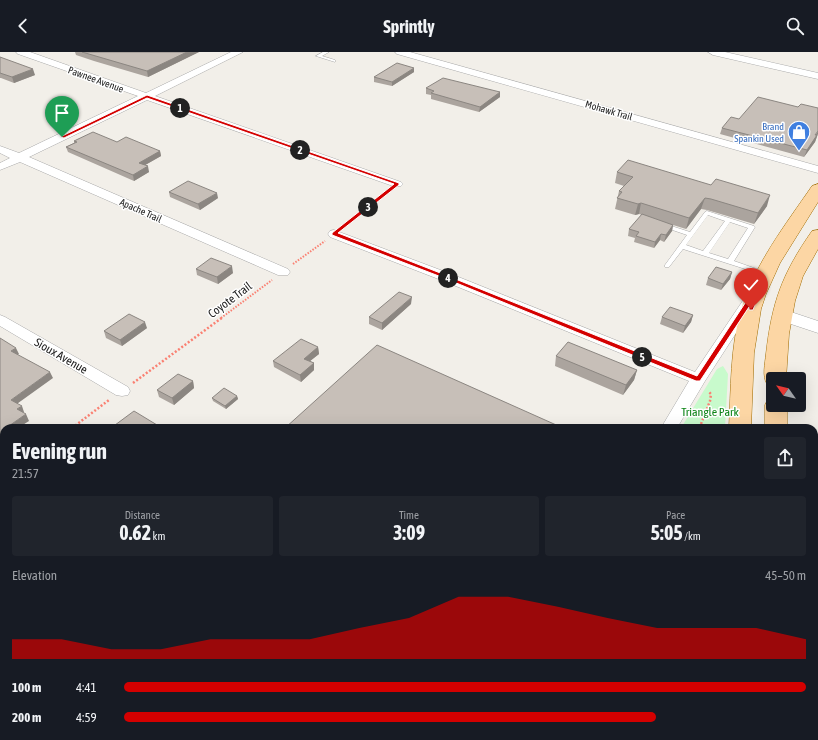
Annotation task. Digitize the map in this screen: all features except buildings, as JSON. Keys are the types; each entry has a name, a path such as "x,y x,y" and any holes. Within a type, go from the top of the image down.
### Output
{"main road":[{"path":"740,424 744,350 751,309 762,280 818,189"},
{"path":"776,372 782,315 788,289 816,242"},
{"path":"776,412 776,424"}],"street":[{"name":"Pawnee Avenue","path":"21,52 397,184"},
{"path":"0,167 238,52"},
{"name":"Mohawk Trail","path":"400,52 818,170"},
{"path":"713,52 818,76"},
{"name":"Apache Trail","path":"0,149 283,272"},
{"path":"334,234 446,277 696,382"},
{"path":"671,424 696,382 762,280"},
{"path":"782,315 818,327"},
{"name":"Sioux Avenue","path":"0,320 122,391"}],"lane":[{"path":"327,52 318,56 333,61"},
{"path":"666,266 707,213 752,227 730,262"},
{"path":"705,253 729,220"},
{"path":"653,222 691,234"},
{"path":"682,246 730,262 762,280"}],"path":[{"name":"Coyote Trail","path":"77,424 334,234 397,184"},
{"path":"696,382 711,394 710,401 701,424"}],"green space":[{"name":"Triangle Park","path":"723,366 728,374 725,424 683,424 717,369"}],"place":[{"name":"Brand Spankin Used","path":"799,152"}],"route":[{"path":"62,137 147,97 397,184 334,234 446,277 698,379 759,286 751,309"}]}
